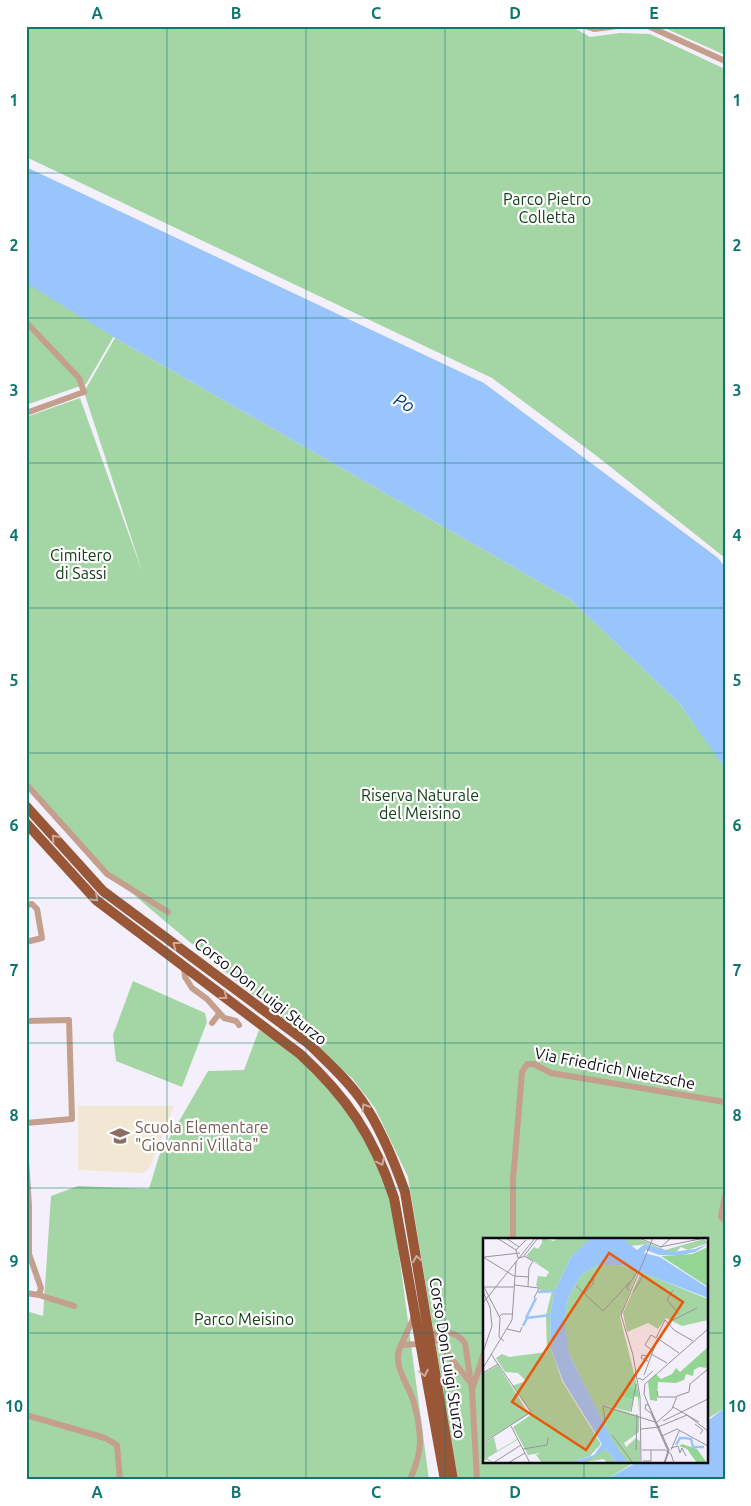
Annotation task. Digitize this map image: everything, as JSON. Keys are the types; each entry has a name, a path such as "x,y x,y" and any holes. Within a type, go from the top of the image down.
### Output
{"main road":[{"name":"Corso Don Luigi Sturzo","path":"26,806 103,891 309,1044 339,1073 362,1100 393,1159 405,1192 453,1480"},
{"name":"Corso Don Luigi Sturzo","path":"26,823 96,900 300,1054 330,1081 351,1108 383,1164 394,1198 445,1480"}],"street":[{"path":"585,26 594,29 618,26"},
{"path":"648,26 725,61"},
{"path":"26,322 79,378 84,392 26,413"},
{"path":"26,784 106,874 168,912"},
{"path":"26,905 32,904 37,909 42,938 26,942"},
{"path":"183,966 185,977 192,988 207,1000 224,1018 236,1021 239,1025"},
{"path":"212,1023 219,1014"},
{"path":"26,1021 69,1020 72,1120 26,1124"},
{"name":"Via Friedrich Nietzsche","path":"512,1238 513,1180 522,1072 527,1064 534,1064 551,1073 725,1102"},
{"path":"26,1119 37,1122"},
{"path":"26,1159 29,1206 29,1254 41,1288 39,1295"},
{"path":"725,1195 721,1217 725,1221"},
{"path":"26,1293 74,1306"},
{"path":"410,1480 418,1457 420,1440 412,1399 398,1363 398,1351 414,1317"},
{"path":"430,1334 450,1332 460,1338 466,1349 471,1386 477,1480"},
{"path":"430,1334 436,1339 471,1386"},
{"path":"400,1345 419,1344"},
{"path":"471,1386 483,1355"},
{"path":"26,1415 105,1438 117,1446 120,1480"}],"shaded area":[{"name":"Scuola Elementare \"Giovanni Villata\"","path":"78,1106 174,1106 150,1167 143,1173 78,1170"}],"green space":[{"name":"Parco Pietro Colletta","path":"26,26 571,26 590,37 620,33 650,34 725,69 725,558 598,457 492,378 26,157"},
{"path":"660,26 725,26 725,55"},
{"path":"26,273 118,329 86,384 26,405"},
{"name":"Riserva Naturale del Meisino","path":"115,338 571,600 681,705 725,768 725,1408 708,1418 708,1238 483,1238 483,1464 632,1464 606,1480 458,1480 408,1177 375,1108 352,1078 106,870 26,785 26,417 80,398 143,574 84,392"},
{"path":"133,981 205,1013 207,1022 182,1087 116,1061 113,1035"},
{"name":"Parco Meisino","path":"259,1030 287,1048 334,1093 370,1147 392,1201 429,1480 26,1480 26,1311 43,1316 51,1196 78,1186 149,1189 159,1156 208,1071 244,1070"}],"water":[{"name":"Po","path":"26,167 484,383 718,558 725,567 725,769 681,705 571,600 115,338 26,283"},
{"path":"725,1408 725,1480 606,1480 634,1464 708,1464 708,1420"}],"place":[{"name":"Scuola Elementare \"Giovanni Villata\"","path":"120,1136"}],"park label":[{"name":"Cimitero di Sassi","path":"81,564"}]}
